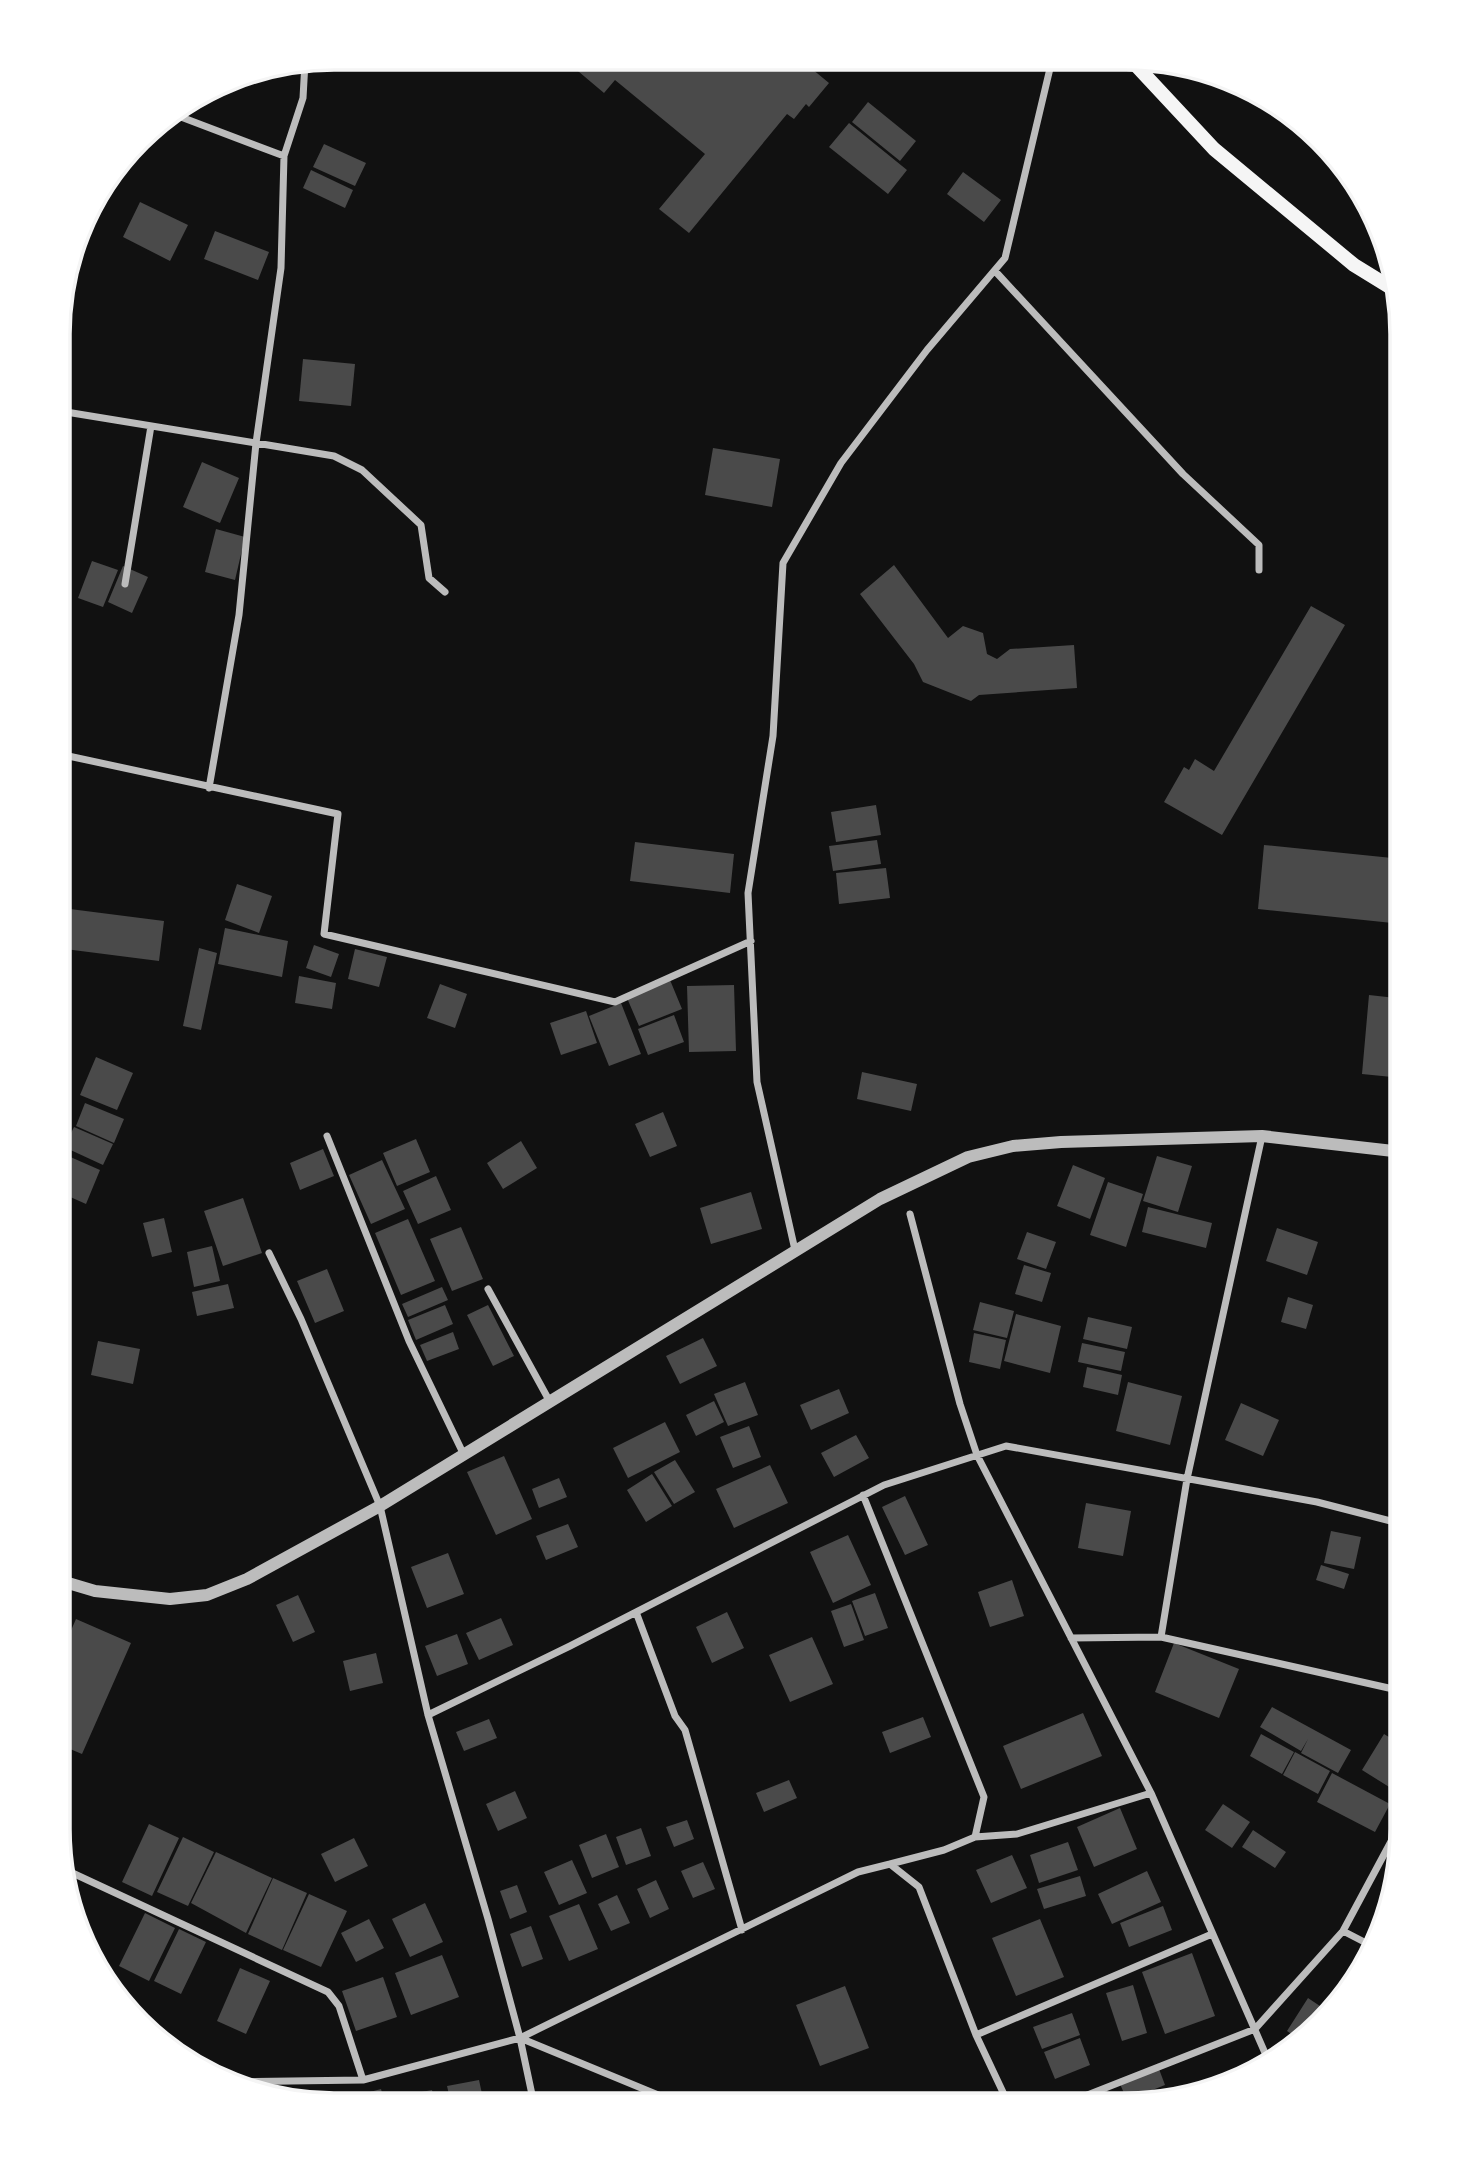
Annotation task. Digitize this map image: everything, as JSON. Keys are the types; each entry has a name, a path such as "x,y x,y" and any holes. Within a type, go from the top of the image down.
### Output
{"main road":[{"path":"1141,71 1214,149 1354,265 1385,284"}],"street":[{"path":"795,1250 757,1082 748,893 774,736 783,563 841,463 927,350 1005,258 1050,70"},
{"path":"209,788 239,615 256,443 281,268 284,156 303,98 305,72"},
{"path":"182,118 284,156"},
{"path":"995,271 1183,474 1259,545 1259,570"},
{"path":"70,413 334,456 362,470 421,525 429,578 445,592"},
{"path":"125,584 151,426"},
{"path":"70,756 338,814 324,934 615,1002 751,941"},
{"path":"327,1136 409,1341 463,1453"},
{"path":"1161,1637 1187,1479 1262,1136"},
{"path":"70,1584 95,1591 170,1599 207,1595 247,1579 380,1506 880,1199 968,1157 1013,1146 1061,1142 1262,1136 1390,1151"},
{"path":"910,1214 960,1404 977,1455 1151,1793 1265,2054"},
{"path":"269,1253 301,1320 380,1506 428,1715 488,1919 532,2093"},
{"path":"488,1289 550,1402"},
{"path":"428,1715 884,1485 1006,1446 1317,1502 1390,1521"},
{"path":"863,1495 984,1797 975,1837"},
{"path":"636,1612 675,1716 685,1730 742,1930"},
{"path":"1071,1637 1161,1637 1390,1688"},
{"path":"258,2082 363,2080 520,2038 858,1872 944,1850 975,1837 1017,1835 1151,1793"},
{"path":"1092,2093 1255,2029 1343,1931 1389,1845"},
{"path":"890,1864 919,1887 976,2035 1003,2093"},
{"path":"74,1874 328,1993 339,2006 363,2080"},
{"path":"1343,1931 1365,1942"},
{"path":"976,2035 1212,1934"},
{"path":"520,2038 653,2093"}],"building":[{"path":"577,70 813,70 829,83 809,107 806,104 794,119 787,114 689,233 659,209 705,154 615,80 604,93"},
{"path":"868,102 916,141 900,161 852,122"},
{"path":"849,123 907,170 888,194 829,147"},
{"path":"324,144 366,163 355,186 313,167"},
{"path":"311,170 353,190 345,208 303,188"},
{"path":"963,172 1001,200 984,222 947,194"},
{"path":"140,202 188,225 170,261 123,237"},
{"path":"215,231 269,252 258,280 204,259"},
{"path":"303,359 355,364 351,406 299,401"},
{"path":"713,448 780,459 772,507 705,495"},
{"path":"202,462 239,478 220,523 183,507"},
{"path":"216,529 245,537 235,580 205,572"},
{"path":"92,561 118,570 103,607 78,598"},
{"path":"894,565 948,638 963,626 983,633 987,654 997,659 1010,649 1074,645 1077,688 979,695 971,701 923,682 914,664 860,594"},
{"path":"123,566 148,577 132,613 108,602"},
{"path":"1311,606 1345,625 1222,835 1164,802 1184,767 1189,770 1195,759 1214,771"},
{"path":"876,805 881,835 836,842 831,812"},
{"path":"877,840 881,864 833,871 829,846"},
{"path":"635,842 734,854 730,893 630,881"},
{"path":"1264,845 1390,858 1390,923 1258,909"},
{"path":"886,868 890,898 839,904 836,873"},
{"path":"237,884 272,896 259,933 225,920"},
{"path":"70,909 164,921 159,961 70,950"},
{"path":"225,928 288,941 282,977 218,964"},
{"path":"314,945 339,954 331,977 306,968"},
{"path":"199,948 217,953 201,1030 183,1026"},
{"path":"355,949 387,957 379,987 348,979"},
{"path":"299,976 336,983 332,1009 295,1003"},
{"path":"670,980 682,1009 639,1026 627,998"},
{"path":"440,984 467,994 455,1028 427,1018"},
{"path":"734,985 736,1051 689,1052 687,986"},
{"path":"1369,995 1390,997 1390,1077 1362,1074"},
{"path":"621,1003 641,1054 609,1066 589,1016"},
{"path":"586,1011 597,1043 561,1055 550,1023"},
{"path":"674,1015 684,1042 648,1055 638,1029"},
{"path":"96,1057 133,1073 117,1110 80,1095"},
{"path":"862,1072 917,1084 911,1111 857,1099"},
{"path":"85,1103 124,1119 114,1143 76,1126"},
{"path":"663,1112 677,1146 650,1157 635,1124"},
{"path":"74,1127 113,1144 103,1165 70,1150 70,1135"},
{"path":"416,1139 430,1172 397,1186 383,1153"},
{"path":"521,1141 537,1168 503,1189 487,1163"},
{"path":"323,1149 334,1176 300,1190 290,1163"},
{"path":"1157,1156 1192,1166 1178,1212 1143,1201"},
{"path":"70,1157 100,1170 86,1204 70,1197"},
{"path":"382,1160 405,1209 371,1224 349,1175"},
{"path":"1073,1165 1105,1178 1090,1219 1057,1206"},
{"path":"436,1176 451,1210 418,1224 403,1191"},
{"path":"1108,1182 1143,1194 1126,1247 1090,1235"},
{"path":"751,1192 762,1229 711,1244 700,1208"},
{"path":"243,1198 262,1253 223,1266 204,1211"},
{"path":"1148,1207 1212,1223 1206,1248 1142,1232"},
{"path":"164,1218 172,1252 152,1257 143,1223"},
{"path":"408,1219 435,1281 401,1295 375,1233"},
{"path":"461,1227 483,1279 452,1291 430,1239"},
{"path":"1277,1228 1318,1242 1307,1275 1266,1261"},
{"path":"1027,1232 1056,1242 1046,1269 1017,1259"},
{"path":"212,1246 220,1281 194,1287 187,1252"},
{"path":"1024,1265 1051,1273 1042,1302 1015,1294"},
{"path":"327,1269 344,1311 315,1323 297,1281"},
{"path":"228,1284 234,1308 197,1316 192,1292"},
{"path":"442,1287 448,1300 408,1317 402,1304"},
{"path":"1288,1297 1313,1305 1306,1329 1281,1322"},
{"path":"980,1302 1014,1311 1007,1338 973,1330"},
{"path":"445,1305 453,1324 416,1340 408,1320"},
{"path":"488,1305 514,1356 493,1366 467,1315"},
{"path":"1016,1314 1061,1326 1050,1373 1004,1361"},
{"path":"1088,1317 1132,1327 1127,1349 1083,1339"},
{"path":"453,1332 459,1349 427,1361 420,1345"},
{"path":"974,1333 1006,1340 1000,1369 969,1362"},
{"path":"703,1338 717,1366 680,1384 666,1356"},
{"path":"98,1341 140,1349 133,1384 91,1375"},
{"path":"1082,1343 1125,1352 1121,1371 1078,1362"},
{"path":"1087,1367 1122,1375 1118,1395 1083,1387"},
{"path":"745,1382 758,1415 728,1426 714,1394"},
{"path":"1128,1382 1182,1396 1170,1445 1116,1431"},
{"path":"839,1389 849,1413 811,1430 800,1405"},
{"path":"714,1401 724,1422 696,1436 686,1415"},
{"path":"1241,1403 1279,1420 1263,1456 1225,1440"},
{"path":"665,1422 680,1452 628,1478 613,1448"},
{"path":"749,1426 761,1457 733,1468 720,1437"},
{"path":"856,1435 869,1458 834,1477 821,1453"},
{"path":"504,1456 532,1519 496,1535 467,1472"},
{"path":"675,1460 695,1492 674,1504 654,1472"},
{"path":"770,1465 788,1503 734,1528 716,1489"},
{"path":"652,1474 672,1506 646,1522 627,1490"},
{"path":"559,1478 567,1497 539,1508 532,1489"},
{"path":"905,1496 928,1545 905,1555 882,1507"},
{"path":"1086,1503 1131,1511 1123,1556 1078,1548"},
{"path":"568,1524 578,1547 546,1560 536,1536"},
{"path":"1331,1531 1361,1537 1354,1569 1324,1563"},
{"path":"848,1535 871,1585 833,1603 810,1552"},
{"path":"448,1553 464,1594 427,1608 411,1567"},
{"path":"1321,1565 1349,1574 1344,1589 1316,1580"},
{"path":"1012,1580 1024,1616 990,1627 978,1592"},
{"path":"875,1593 888,1628 865,1636 852,1601"},
{"path":"298,1595 315,1632 293,1642 276,1605"},
{"path":"851,1604 864,1640 844,1647 831,1611"},
{"path":"727,1612 744,1648 712,1663 696,1627"},
{"path":"501,1618 513,1645 479,1660 466,1633"},
{"path":"76,1619 131,1643 82,1754 70,1749 70,1633"},
{"path":"457,1634 468,1664 437,1676 425,1646"},
{"path":"812,1637 833,1684 790,1702 769,1655"},
{"path":"1174,1643 1239,1669 1219,1718 1155,1692"},
{"path":"376,1653 383,1683 350,1691 343,1661"},
{"path":"1272,1707 1351,1750 1338,1773 1301,1753 1308,1739 1301,1751 1260,1727"},
{"path":"1083,1713 1102,1756 1021,1789 1003,1746"},
{"path":"923,1717 931,1737 890,1753 882,1732"},
{"path":"489,1719 497,1738 464,1751 456,1732"},
{"path":"1261,1734 1294,1752 1282,1774 1250,1756"},
{"path":"1384,1734 1390,1738 1390,1788 1362,1770"},
{"path":"1295,1752 1330,1771 1318,1794 1283,1775"},
{"path":"1332,1773 1390,1804 1375,1832 1317,1802"},
{"path":"789,1780 797,1798 764,1812 756,1793"},
{"path":"515,1791 527,1818 498,1831 486,1804"},
{"path":"1223,1804 1250,1822 1232,1848 1205,1830"},
{"path":"1120,1808 1137,1849 1094,1867 1077,1827"},
{"path":"687,1820 694,1839 674,1847 666,1827"},
{"path":"149,1824 179,1838 152,1896 122,1882"},
{"path":"641,1828 651,1856 626,1865 616,1837"},
{"path":"1253,1830 1286,1852 1275,1868 1242,1847"},
{"path":"606,1834 619,1867 592,1878 579,1845"},
{"path":"183,1837 214,1852 188,1906 157,1892"},
{"path":"354,1838 368,1866 335,1882 321,1854"},
{"path":"1068,1842 1078,1870 1039,1883 1030,1855"},
{"path":"216,1852 272,1878 246,1933 191,1903"},
{"path":"1012,1855 1027,1888 991,1903 976,1870"},
{"path":"572,1860 587,1893 559,1905 544,1872"},
{"path":"703,1862 715,1889 693,1898 681,1871"},
{"path":"1147,1871 1161,1902 1112,1924 1098,1894"},
{"path":"1080,1876 1086,1896 1044,1909 1037,1889"},
{"path":"273,1878 307,1893 282,1950 248,1934"},
{"path":"656,1880 669,1909 650,1918 637,1889"},
{"path":"517,1885 527,1912 510,1919 500,1891"},
{"path":"309,1894 347,1911 321,1967 283,1950"},
{"path":"617,1895 630,1923 611,1931 598,1904"},
{"path":"425,1903 443,1942 410,1957 392,1919"},
{"path":"579,1904 598,1949 569,1961 549,1916"},
{"path":"1163,1906 1172,1930 1129,1947 1120,1923"},
{"path":"145,1913 175,1928 149,1981 119,1966"},
{"path":"369,1919 384,1948 356,1962 341,1933"},
{"path":"1040,1919 1064,1977 1016,1996 992,1938"},
{"path":"531,1926 543,1959 522,1967 510,1934"},
{"path":"179,1929 206,1942 181,1994 154,1981"},
{"path":"1192,1953 1215,2016 1165,2034 1142,1972"},
{"path":"442,1955 459,1997 411,2015 395,1973"},
{"path":"240,1968 270,1981 246,2034 217,2021"},
{"path":"383,1977 397,2017 356,2031 342,1991"},
{"path":"1133,1985 1147,2033 1122,2041 1106,1993"},
{"path":"845,1986 869,2048 820,2066 796,2005"},
{"path":"1308,1998 1321,2007 1292,2034 1287,2031"},
{"path":"1072,2013 1080,2035 1042,2049 1033,2027"},
{"path":"1080,2038 1090,2065 1055,2079 1044,2052"},
{"path":"1159,2069 1165,2085 1148,2092 1124,2093 1120,2084"},
{"path":"479,2080 482,2093 449,2093 447,2086"},
{"path":"381,2089 382,2093 366,2093"}]}
